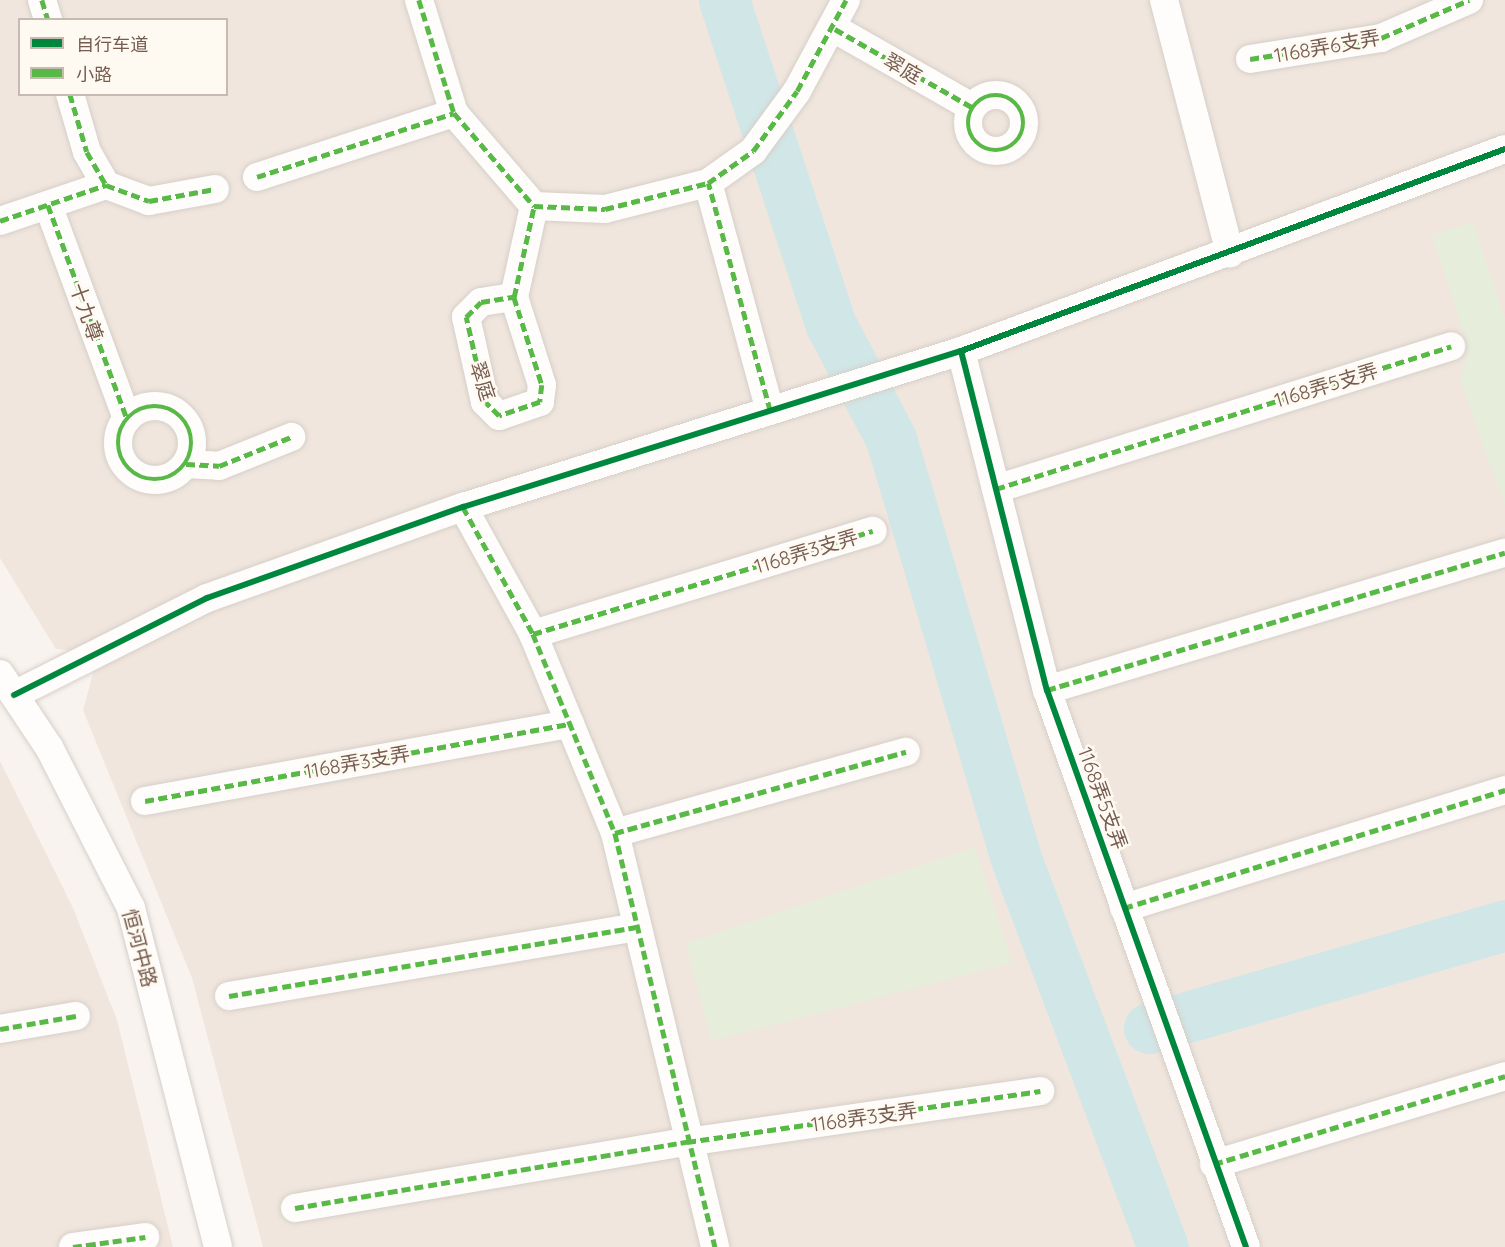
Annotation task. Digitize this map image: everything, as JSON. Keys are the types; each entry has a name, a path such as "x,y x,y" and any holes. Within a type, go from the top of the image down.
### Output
{"street":[{"path":"42,0 47,18"},
{"path":"419,0 454,113 534,206 604,209 708,183 753,151 797,91 835,29 846,0"},
{"path":"1164,0 1230,254"},
{"name":"1168弄6支弄","path":"1250,59 1381,38 1469,0"},
{"name":"翠庭","path":"835,29 972,107"},
{"path":"71,96 87,152 106,186"},
{"path":"257,177 454,113"},
{"path":"7,684 207,598 463,507 770,411 825,390 961,351 1230,254 1505,149"},
{"path":"708,183 770,411"},
{"path":"0,221 106,186 149,201 215,189"},
{"name":"十九尊","path":"48,205 127,419"},
{"path":"514,297 534,206"},
{"name":"1168弄5支弄","path":"996,489 1451,346"},
{"name":"1168弄5支弄","path":"961,351 1047,690 1154,999 1245,1247"},
{"path":"186,464 191,434 172,411 148,407 127,419 118,441 133,473 168,478 186,464 219,466 291,437"},
{"path":"463,507 533,634 615,833 634,927 715,1247"},
{"name":"1168弄3支弄","path":"533,634 873,531"},
{"path":"1047,690 1505,553"},
{"name":"恒河中路","path":"7,684 50,749 131,908 218,1247"},
{"name":"1168弄3支弄","path":"145,801 570,724"},
{"path":"615,833 906,752"},
{"path":"1124,908 1505,790"},
{"path":"229,996 634,927"},
{"path":"0,1029 76,1016"},
{"path":"1214,1164 1505,1076"},
{"name":"1168弄3支弄","path":"295,1208 687,1142 1041,1091"},
{"path":"73,1247 145,1237"}],"shaded area":[{"path":"0,0 1505,0 1505,1247 263,1247 192,978 83,710 99,652 56,649 0,558"},
{"path":"0,761 73,908 117,1020 173,1247 0,1247"}],"green space":[{"path":"1473,222 1505,319 1505,506 1460,379 1469,350 1432,235"},
{"path":"975,847 1012,963 711,1041 686,943"}],"waterway":[{"path":"724,0 831,325 891,439 1015,856 1163,1247"},
{"path":"1149,1028 1505,925"}],"marked path":[{"path":"42,0 47,18"},
{"path":"419,0 454,113 534,206 605,209 708,183"},
{"path":"770,411 708,183 753,151 797,91 846,0"},
{"path":"1250,59 1381,38 1469,0"},
{"path":"835,29 972,107"},
{"path":"990,95 1002,95 1012,99 1020,107 1024,123 1020,139 1012,147 1002,151 990,151 980,147 972,139 968,129 968,117 972,107 980,99 990,95"},
{"path":"71,96 87,152 106,185 149,201 215,189"},
{"path":"257,177 454,113"},
{"path":"0,221 106,185"},
{"path":"48,205 127,419"},
{"path":"514,297 542,385 540,402 499,416 485,402 466,317 481,302 514,297 534,206"},
{"path":"996,489 1451,346"},
{"path":"155,406 169,409 181,417 189,429 192,443 189,457 181,469 169,477 155,480 141,477 129,469 121,457 118,443 121,429 129,417 141,409 155,406"},
{"path":"186,464 219,466 291,437"},
{"path":"463,507 533,634 615,833 715,1247"},
{"path":"533,634 873,531"},
{"path":"1047,690 1505,553"},
{"path":"145,801 570,724"},
{"path":"615,833 906,752"},
{"path":"1124,908 1505,790"},
{"path":"229,996 635,927"},
{"path":"0,1029 76,1016"},
{"path":"1214,1164 1505,1076"},
{"path":"295,1208 687,1142 1040,1091"},
{"path":"73,1247 145,1237"}],"cycle path":[{"path":"14,695 207,598 463,507 961,351 1505,149"},
{"path":"961,351 1047,690 1246,1247"}]}
